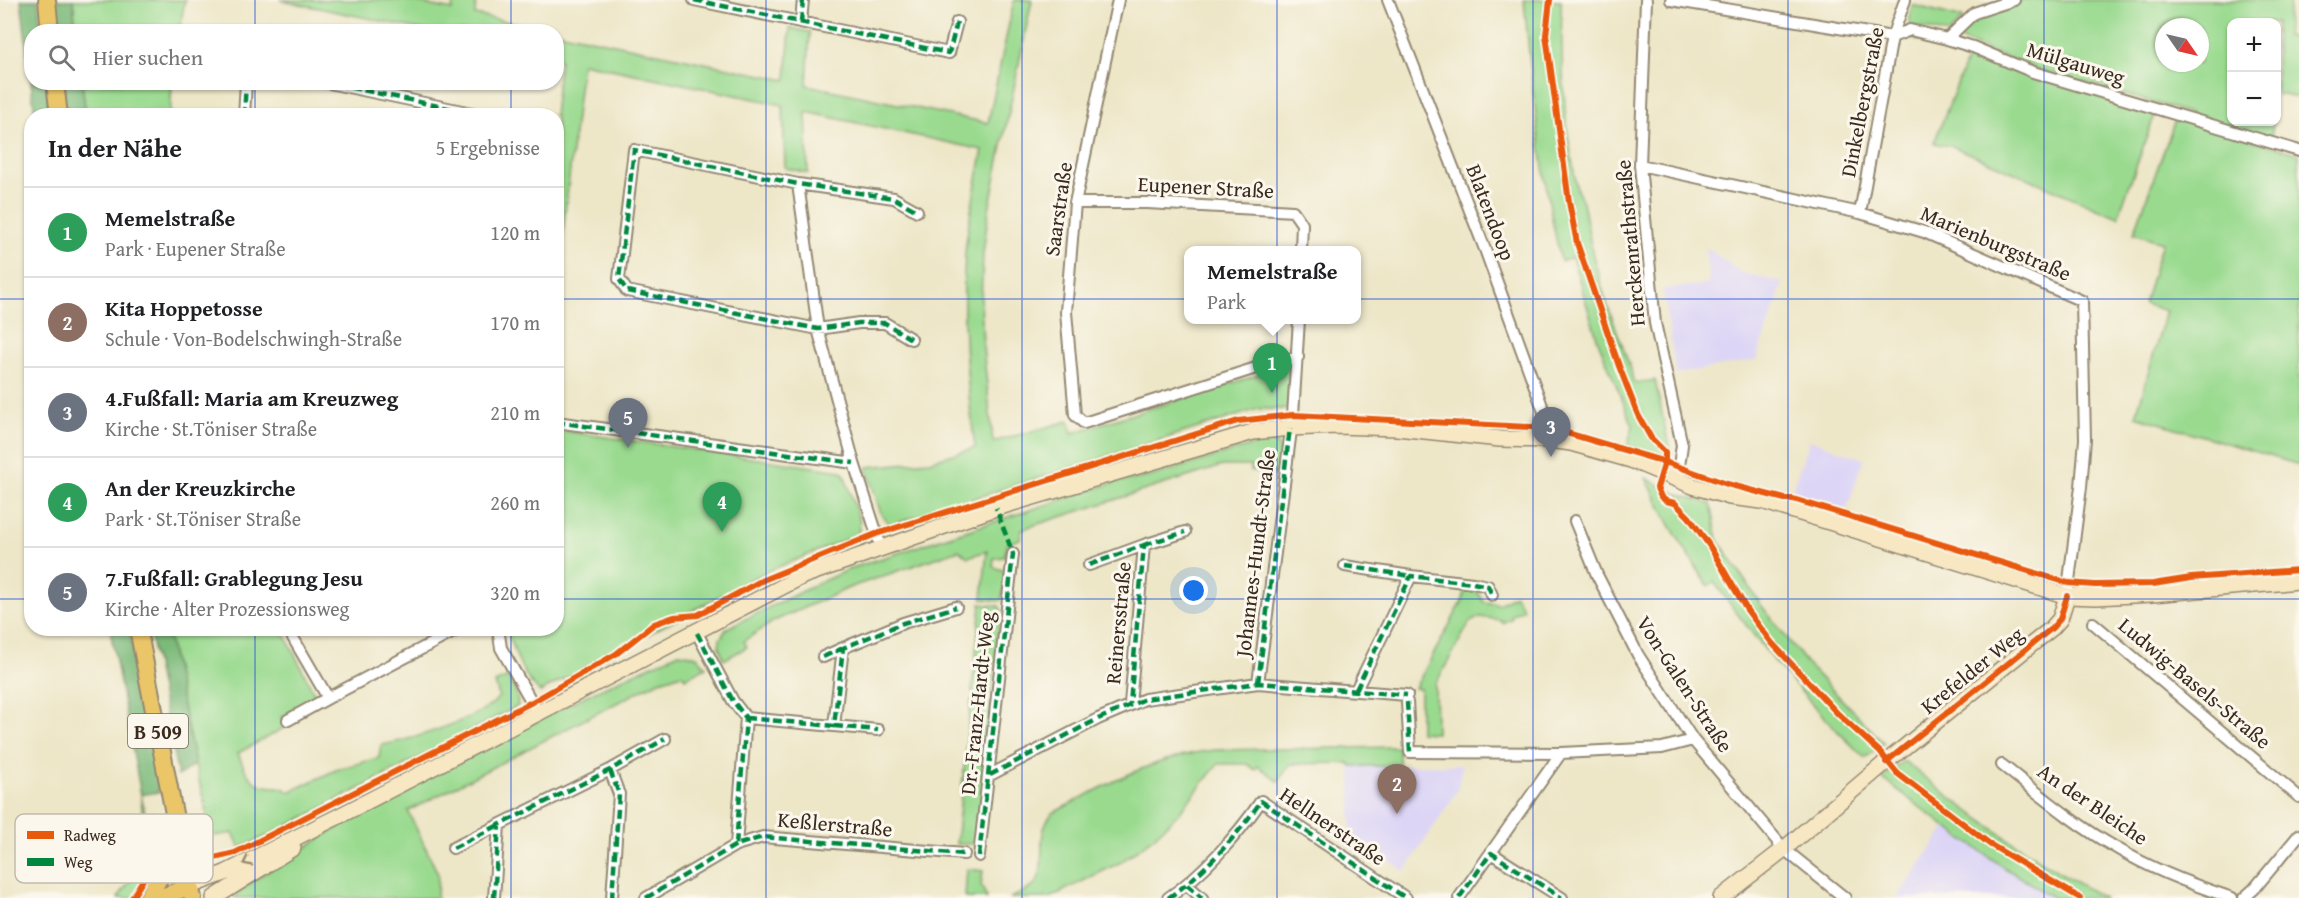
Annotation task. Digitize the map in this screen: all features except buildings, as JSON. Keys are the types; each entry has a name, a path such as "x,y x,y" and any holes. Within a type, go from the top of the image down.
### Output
{"main road":[{"path":"46,0 49,24"},
{"path":"56,90 58,108"},
{"path":"213,880 697,633 803,576 996,508 1253,432 1290,428 1398,428 1500,439 1550,440 1571,443 1631,460 1677,480 1730,497 1762,501 2067,596 2141,594 2299,580"},
{"name":"Krefelder Weg","path":"1721,898 1784,849 1886,762 2052,628 2060,619 2067,596"},
{"name":"B 509","path":"140,636 174,814"},
{"path":"214,898 321,831 337,817"},
{"path":"148,898 156,883"},
{"path":"160,898 192,892 208,883"},
{"path":"228,898 239,884"}],"street":[{"path":"694,0 949,53 957,22"},
{"path":"801,22 803,0"},
{"name":"Saarstraße","path":"1118,0 1075,203 1066,312 1075,415 1084,423 1256,368 1298,357"},
{"name":"Blatendoop","path":"1388,0 1486,252 1550,428 1550,440"},
{"name":"Herckenrathstraße","path":"1646,0 1640,165 1655,322 1682,445 1677,480"},
{"name":"Mülgauweg","path":"1671,0 1892,37 1910,30 1973,47 2033,72 2299,151"},
{"name":"Dinkelbergstraße","path":"1860,213 1892,37 1905,0"},
{"path":"1947,39 1974,12 2014,0"},
{"path":"244,108 245,90"},
{"path":"362,90 448,108"},
{"path":"911,339 885,324 859,323 818,329 627,291 619,279 634,150 798,184 894,198 917,211"},
{"name":"Marienburgstraße","path":"1640,165 1860,213 1924,232 2082,301 2085,439 2067,596"},
{"path":"798,184 818,329 854,463 881,547"},
{"name":"Eupener Straße","path":"1075,203 1147,203 1293,211 1302,224 1301,246"},
{"path":"1290,428 1298,357 1299,324"},
{"path":"564,423 854,463"},
{"name":"Johannes-Hundt-Straße","path":"1258,683 1290,428"},
{"name":"Von-Galen-Straße","path":"1575,521 1597,575 1638,655 1693,740 1784,849 1845,898"},
{"name":"Reinersstraße","path":"1089,565 1185,532"},
{"name":"Reinersstraße","path":"1130,704 1144,545"},
{"name":"Dr.-Franz-Hardt-Weg","path":"979,856 990,776 1013,554"},
{"path":"1345,566 1473,583 1488,586 1492,595"},
{"path":"1356,690 1411,576"},
{"path":"823,657 903,623 956,607"},
{"name":"Ludwig-Basels-Straße","path":"2093,622 2299,797"},
{"path":"697,633 733,701 746,718 735,845"},
{"path":"292,636 327,698"},
{"path":"288,720 446,636"},
{"path":"499,636 501,648 538,713"},
{"path":"834,726 843,648"},
{"path":"990,776 1021,758 1130,704 1145,699 1258,683 1356,690 1407,698 1410,752 1561,753 1662,748 1693,740"},
{"path":"746,718 878,730"},
{"path":"453,848 610,770 665,739"},
{"path":"1459,898 1561,753"},
{"name":"An der Bleiche","path":"2002,765 2117,849 2161,871 2232,898"},
{"path":"610,770 619,794 612,898"},
{"name":"Hellnerstraße","path":"1168,898 1187,885 1249,819 1261,801 1406,898"},
{"path":"494,898 499,825"},
{"path":"2244,898 2299,835"},
{"name":"Keßlerstraße","path":"646,898 735,845 763,837 964,854"},
{"path":"1491,853 1562,898"},
{"path":"1187,885 1202,898"}],"shaded area":[{"path":"1705,247 1742,273 1783,283 1756,360 1676,374 1663,289 1709,284"},
{"path":"1810,440 1864,459 1846,511 1790,495"},
{"path":"1462,765 1457,791 1405,871 1370,848 1364,857 1345,845 1351,836 1351,766"},
{"path":"1946,827 2005,868 2054,898 1897,898"}],"green space":[{"path":"21,0 38,0 40,24 24,25"},
{"path":"54,0 73,0 75,24 56,24"},
{"path":"73,0 185,0 180,24 75,24"},
{"path":"280,0 404,0 452,10 454,0 476,0 475,15 519,24 395,24"},
{"path":"1014,0 1032,0 989,209 983,254 981,300 983,347 993,442 1069,421 1072,433 1290,365 1289,409 1258,409 890,525 881,514 868,467 929,461 975,448 966,351 964,278 968,228 983,150 806,112 808,173 785,168 783,105 582,63 564,223 564,108 555,108 557,90 564,90 564,33 786,80 790,28 810,32 807,85 988,123"},
{"path":"1524,0 1561,0 1566,123 1577,190 1583,202 1593,256 1605,298 1633,381 1636,383 1655,380 1672,461 1627,447 1633,426 1598,341 1572,257 1561,261 1543,164"},
{"path":"2024,0 2290,0 2286,36 2299,38 2299,98 2281,95 2281,18 2227,18 2227,125 2034,68 1956,38 1974,15"},
{"path":"1912,5 1963,18 1949,34 1909,25"},
{"path":"1905,34 1970,49 2156,111 2118,217 1954,147 1934,143 1969,54 1905,37"},
{"path":"32,90 47,90 50,108 34,108"},
{"path":"64,90 83,90 85,108 66,108"},
{"path":"83,90 172,90 170,108 85,108"},
{"path":"2176,117 2299,154 2299,465 2136,416 2166,311 2144,304 2162,242 2134,233"},
{"path":"2229,126 2273,126 2271,139"},
{"path":"564,431 841,471 844,474 860,522 858,535 763,573 540,692 528,679 510,636 564,636"},
{"path":"1269,440 1278,445 1279,475 1251,471 1251,466 1222,466 1022,529 1020,539 1008,543 1004,557 994,558 993,567 1003,570 1005,575 1002,599 999,601 982,599 987,551 968,557 959,550 851,587 774,621 744,641 747,647 724,660 719,647 720,639 727,628 852,568 1116,482 1149,477"},
{"path":"1646,478 1674,493 1711,504 1718,540 1761,605 1809,666 1884,743 1865,758 1804,696 1714,582 1708,586 1671,527"},
{"path":"1465,587 1475,588 1484,602 1499,604 1515,595 1523,609 1502,623 1501,620 1480,617 1470,622 1435,685 1436,733 1420,732 1420,689 1415,688 1463,600"},
{"path":"981,604 999,606 1001,609 992,692 988,694 972,692"},
{"path":"111,636 130,636 159,792 141,795"},
{"path":"150,636 168,636 195,764 178,776"},
{"path":"168,636 286,636 317,699 281,717 286,727 238,753 245,769 255,782 265,786 283,788 289,792 338,769 379,758 381,745 445,727 479,712 492,704 499,696 495,683 508,677 517,695 518,706 278,831 240,848 233,833 214,836 213,814 207,814"},
{"path":"679,653 697,656 706,667 685,678 682,674 657,682 408,811 438,874 437,898 235,898 251,882 373,806 589,694"},
{"path":"971,700 987,702 991,705 977,838 975,844 956,844"},
{"path":"1399,747 1399,766 1351,766 1350,763 1291,764 1278,781 1258,766 1255,770 1247,764 1218,764 1178,814 1154,837 1121,862 1049,898 1010,898 1030,889 1039,877 1042,839 1047,821 1053,813 1112,782 1151,765 1193,753 1215,750"},
{"path":"1904,761 2001,834 2104,898 2054,898 2005,868 1882,778"},
{"path":"141,795 145,814 142,814"},
{"path":"967,869 983,871 981,885 987,898 965,898"},
{"path":"128,883 151,883 141,898 118,898"}],"marked path":[{"path":"694,0 949,53 957,22"},
{"path":"801,22 803,0"},
{"path":"244,108 246,90"},
{"path":"362,90 448,108"},
{"path":"911,339 885,323 859,323 818,329 627,291 619,279 634,150 798,184 894,198 917,211"},
{"path":"564,423 854,463"},
{"path":"1258,683 1290,428"},
{"path":"979,856 1013,554 996,508"},
{"path":"1144,545 1185,532"},
{"path":"1089,565 1144,545 1130,704"},
{"path":"1345,566 1411,576"},
{"path":"1356,690 1411,576 1488,586 1492,595"},
{"path":"746,718 834,726 843,648 903,623 956,607"},
{"path":"697,633 733,701 746,718 736,845"},
{"path":"823,657 843,648"},
{"path":"990,775 1098,719 1145,699 1258,683 1407,695"},
{"path":"1407,702 1410,752"},
{"path":"834,726 878,730"},
{"path":"494,898 499,825 610,770 665,739"},
{"path":"610,770 619,794 612,898"},
{"path":"1168,898 1194,878 1218,854 1261,801 1406,898"},
{"path":"453,848 499,825"},
{"path":"646,898 736,845 763,837 964,854"},
{"path":"1459,898 1491,853 1562,898"},
{"path":"1187,885 1202,898"}],"cycle path":[{"path":"1550,0 1546,35 1569,202 1577,243 1638,415 1651,438 1665,452 1665,462 1657,488 1661,497 1675,503 1689,517 1709,545 1747,610 1772,643 1838,714 1880,752 1897,773 1991,845 2080,898"},
{"path":"213,858 235,853 532,702 616,654 654,624 674,617 698,615 763,580 876,534 1238,421 1293,415 1550,428 1665,462 1727,484 1793,499 2068,583 2153,584 2191,578 2299,570"},
{"path":"1886,762 2052,628 2060,619 2067,596"},
{"path":"132,898 141,883"}],"place":[{"name":"Memelstraße","path":"1272,393"},
{"name":"7.Fußfall: Grablegung Jesu","path":"628,448"},
{"name":"4.Fußfall: Maria am Kreuzweg","path":"1551,457"},
{"name":"An der Kreuzkirche","path":"722,532"},
{"name":"Kita Hoppetosse","path":"1397,814"}]}
